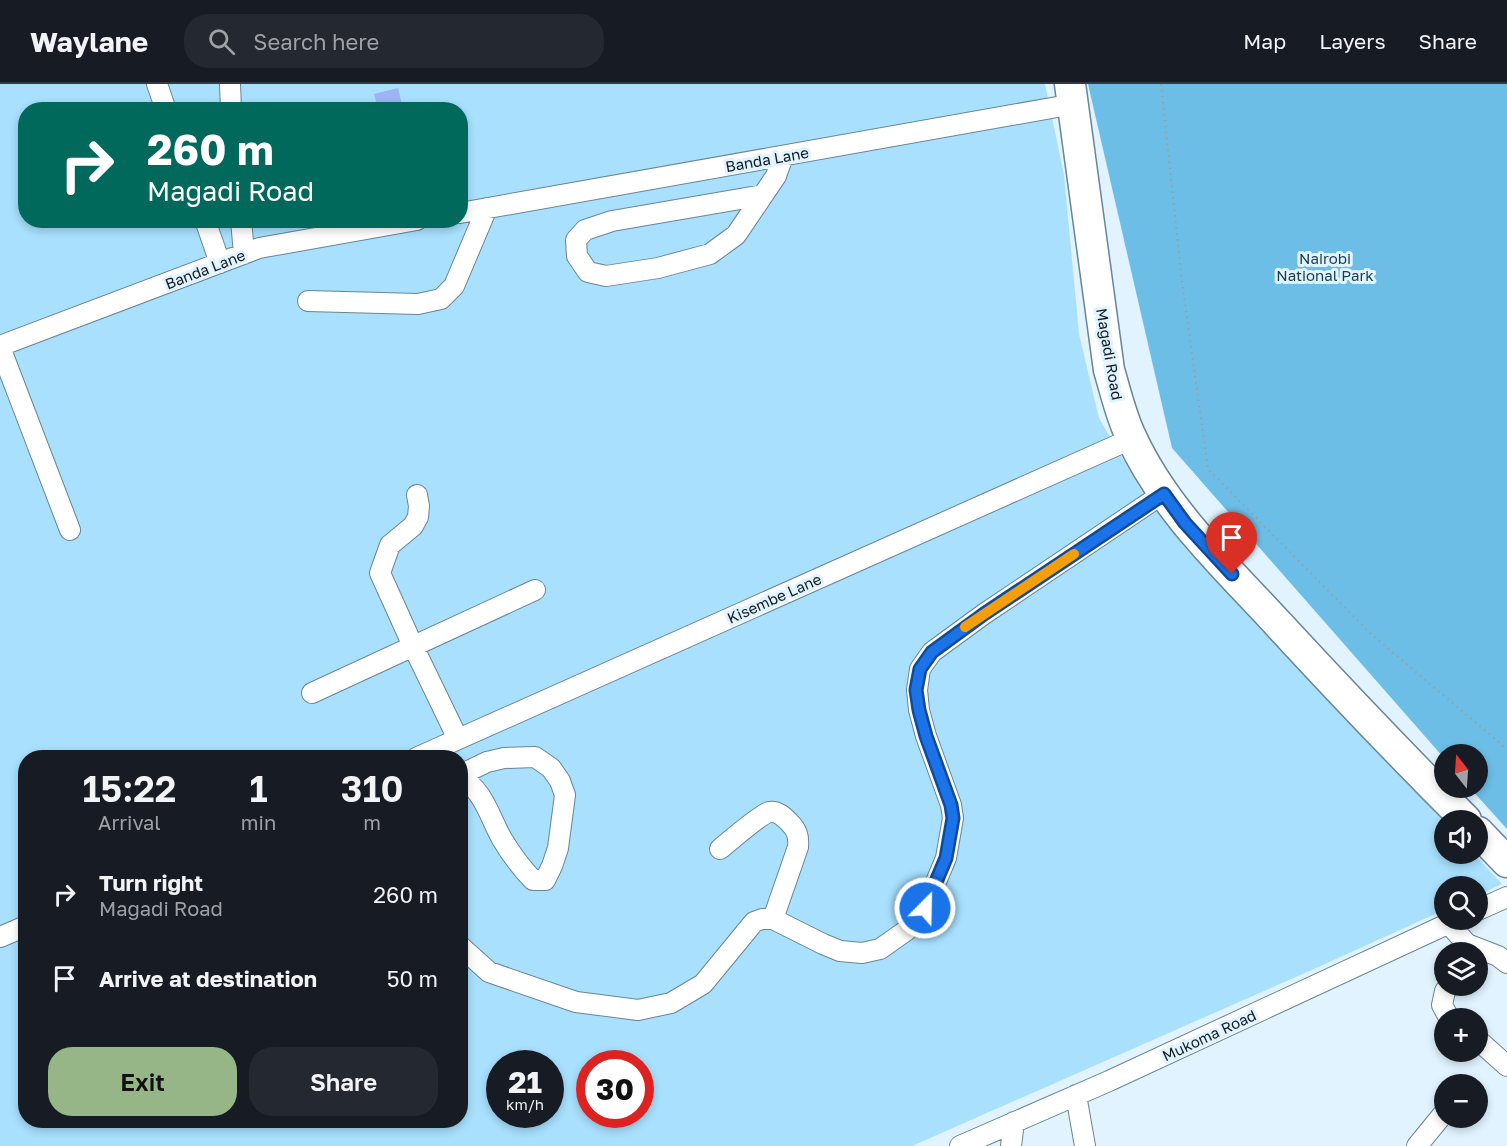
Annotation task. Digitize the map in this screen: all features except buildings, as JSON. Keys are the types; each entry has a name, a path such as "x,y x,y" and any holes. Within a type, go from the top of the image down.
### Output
{"highway":[{"name":"Magadi Road","path":"1072,94 1109,370 1119,408 1131,439 1164,494 1185,523 1356,709 1456,810"},
{"path":"1488,842 1507,862"}],"street":[{"path":"157,84 163,102"},
{"path":"230,84 231,102"},
{"name":"Banda Lane","path":"468,212 783,156 1072,94"},
{"path":"763,195 612,221 585,230 576,240 577,256 588,272 606,276 658,268 710,254 736,235 776,176 783,156"},
{"path":"308,301 418,304 441,299 454,286 487,208"},
{"path":"208,228 220,263"},
{"path":"242,228 244,254"},
{"name":"Banda Lane","path":"0,346 259,248 372,228"},
{"path":"0,346 70,530"},
{"name":"Kisembe Lane","path":"434,750 1131,439"},
{"path":"468,953 489,972 576,1002 638,1010 671,1003 703,984 754,922 762,919 773,919 840,951 862,953 880,949 907,930 925,908 946,858 953,818 951,805 919,710 916,690 920,669 932,652 984,614 1164,494"},
{"path":"417,495 418,517 413,526 390,545 380,573 458,739"},
{"path":"312,693 535,591"},
{"path":"468,773 487,762 504,758 536,758 551,768 566,795 558,848 545,880 533,880 521,868 501,837 481,797 468,781"},
{"path":"720,849 770,812 777,812 796,829 799,838 798,847 773,919"},
{"path":"1488,906 1507,897"},
{"path":"2,931 18,928"},
{"name":"Mukoma Road","path":"960,1146 1076,1095 1434,929"},
{"path":"1458,930 1467,944 1492,960"},
{"path":"1488,1049 1507,1066"},
{"path":"1076,1095 1085,1146"},
{"path":"1011,1146 1014,1122"},
{"path":"1417,1146 1434,1125"}],"path":[{"path":"1161,84 1182,282 1208,469 1371,634 1507,749"}],"shaded area":[{"path":"0,84 1045,84 1064,175 1079,334 1099,418 1142,492 1187,550 1325,693 1434,811 1434,864 1483,864 1502,884 1488,890 1488,876 1434,876 1434,915 912,1146 0,1146"},
{"path":"398,88 401,102 376,102 374,94"}],"green space":[{"name":"Nairobi National Park","path":"1088,84 1507,84 1507,829 1479,798 1488,798 1488,744 1434,744 1434,747 1172,448"}],"slow traffic":[{"path":"965,627 1074,554"}],"route":[{"path":"925,908 946,858 953,818 951,805 926,736 916,690 920,669 932,652 984,614 1164,494 1185,523 1232,574"}]}
